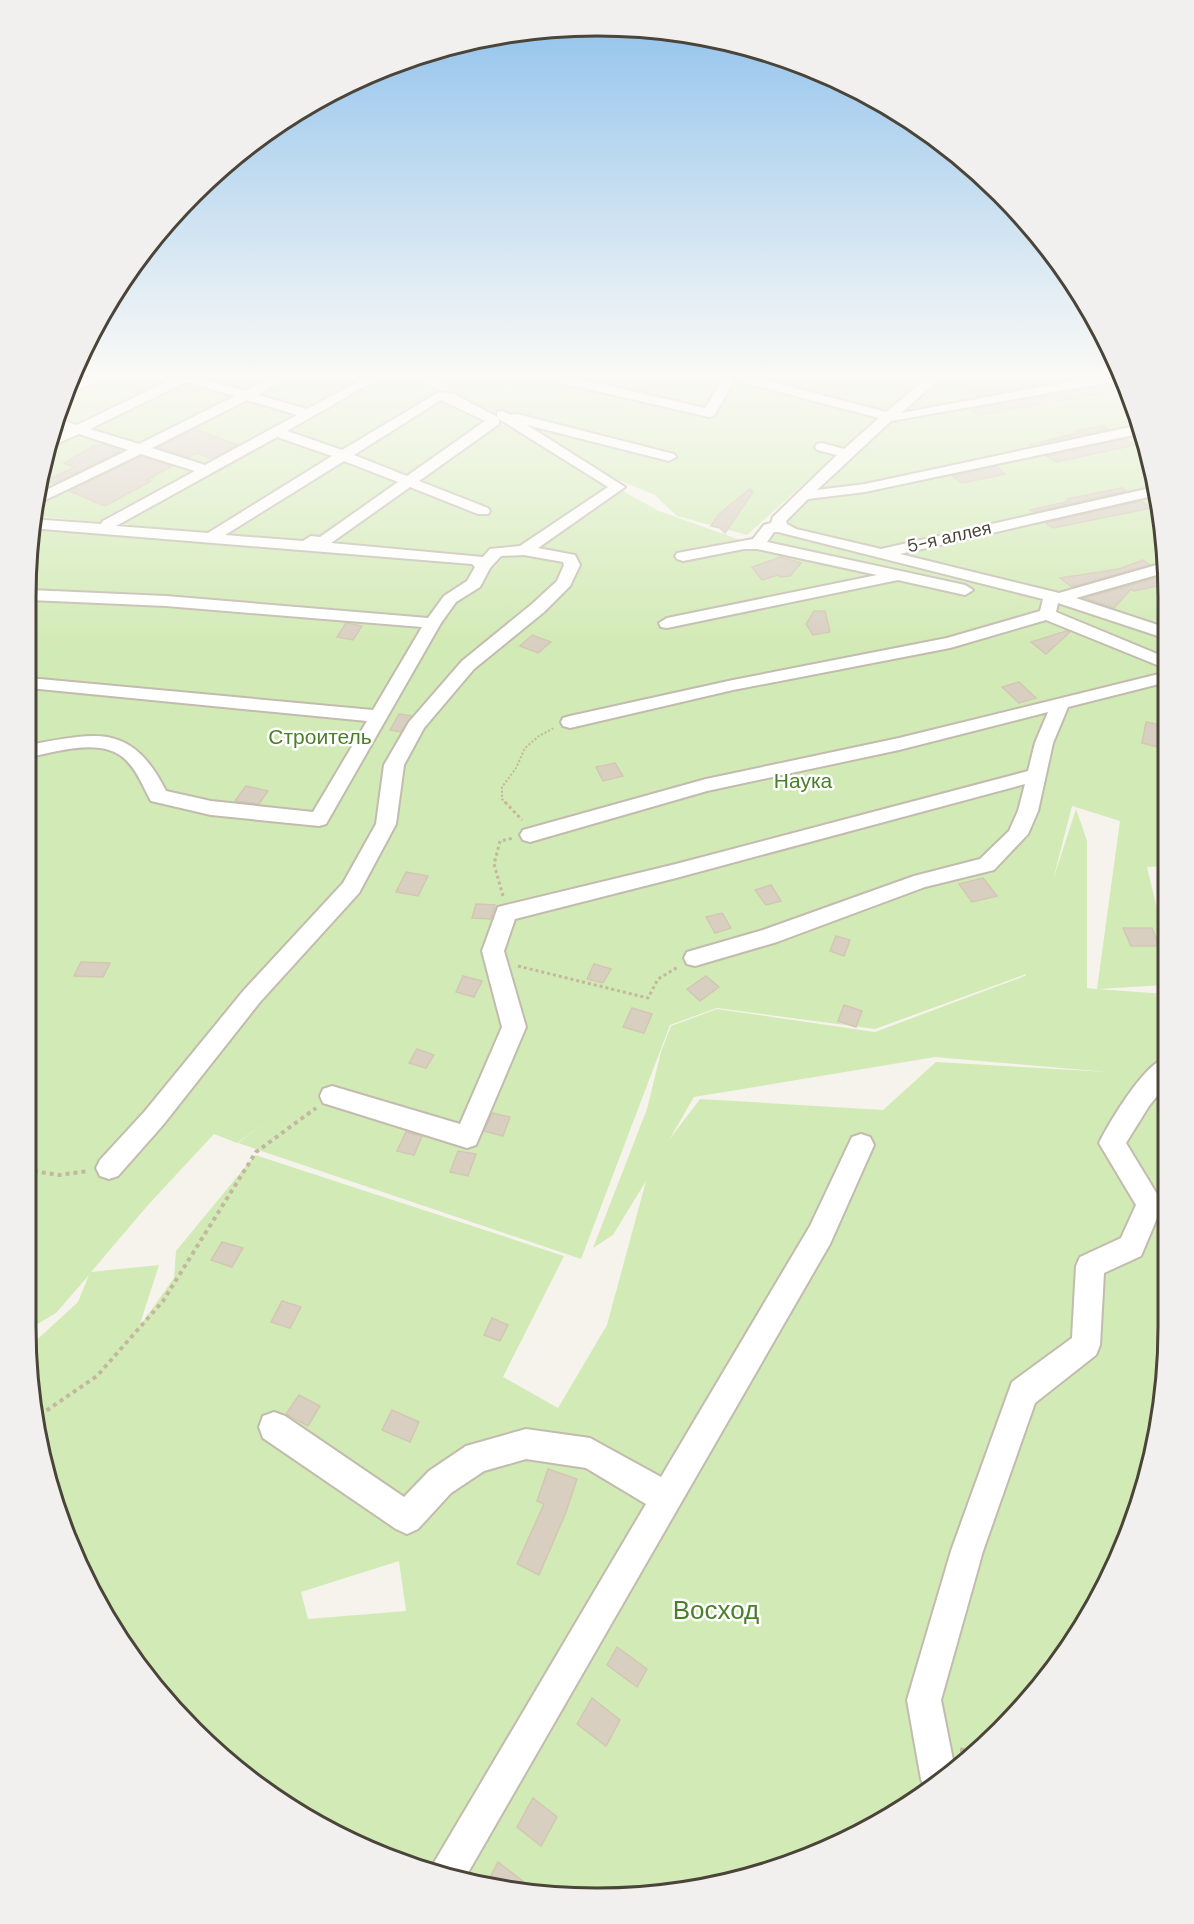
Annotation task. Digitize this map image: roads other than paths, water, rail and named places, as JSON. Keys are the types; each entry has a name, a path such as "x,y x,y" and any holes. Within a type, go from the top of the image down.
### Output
{"street":[{"path":"46,496 99,469"},
{"path":"108,525 210,469"},
{"path":"215,534 320,469"},
{"path":"378,469 483,511"},
{"path":"42,519 323,542 426,469"},
{"path":"524,550 618,487 588,469"},
{"path":"780,527 778,520 831,469"},
{"path":"805,493 810,495 865,488 955,469"},
{"name":"5-я аллея","path":"885,554 886,551 1148,493"},
{"path":"41,524 369,549 477,560 483,566"},
{"path":"756,544 769,528 780,527 791,532 1054,597 1158,631"},
{"path":"683,556 744,544 756,544 902,575 1008,600 1158,660"},
{"path":"36,750 87,741 124,748 147,772 158,796 211,808 319,819 377,716 434,622 450,599 474,584 483,566 496,552 524,550 569,558 572,565 564,583 538,608 468,665 417,726 394,765 387,824 351,888 252,996 154,1118 109,1168"},
{"path":"1047,614 1051,599 1054,597 1157,570"},
{"path":"667,623 902,575"},
{"path":"36,595 178,602 434,622"},
{"path":"570,722 733,685 950,643 1047,614"},
{"path":"530,835 706,785 899,744 1158,679"},
{"path":"36,684 377,716"},
{"path":"695,958 769,936 921,882 987,865 1018,834 1028,811 1044,743 1061,702"},
{"path":"332,1096 467,1137 514,1027 493,951 506,913 676,871 1035,775"},
{"path":"938,1773 924,1700 967,1551 1023,1393 1086,1345 1089,1266 1131,1247 1150,1204 1112,1143 1140,1099 1158,1077"},
{"path":"450,1868 820,1235 861,1145"},
{"path":"274,1427 407,1518 440,1482 477,1457 526,1444 590,1453 666,1498"}],"park label":[{"name":"Строитель","path":"320,737"},
{"name":"Наука","path":"803,781"},
{"name":"Восход","path":"716,1610"}]}
